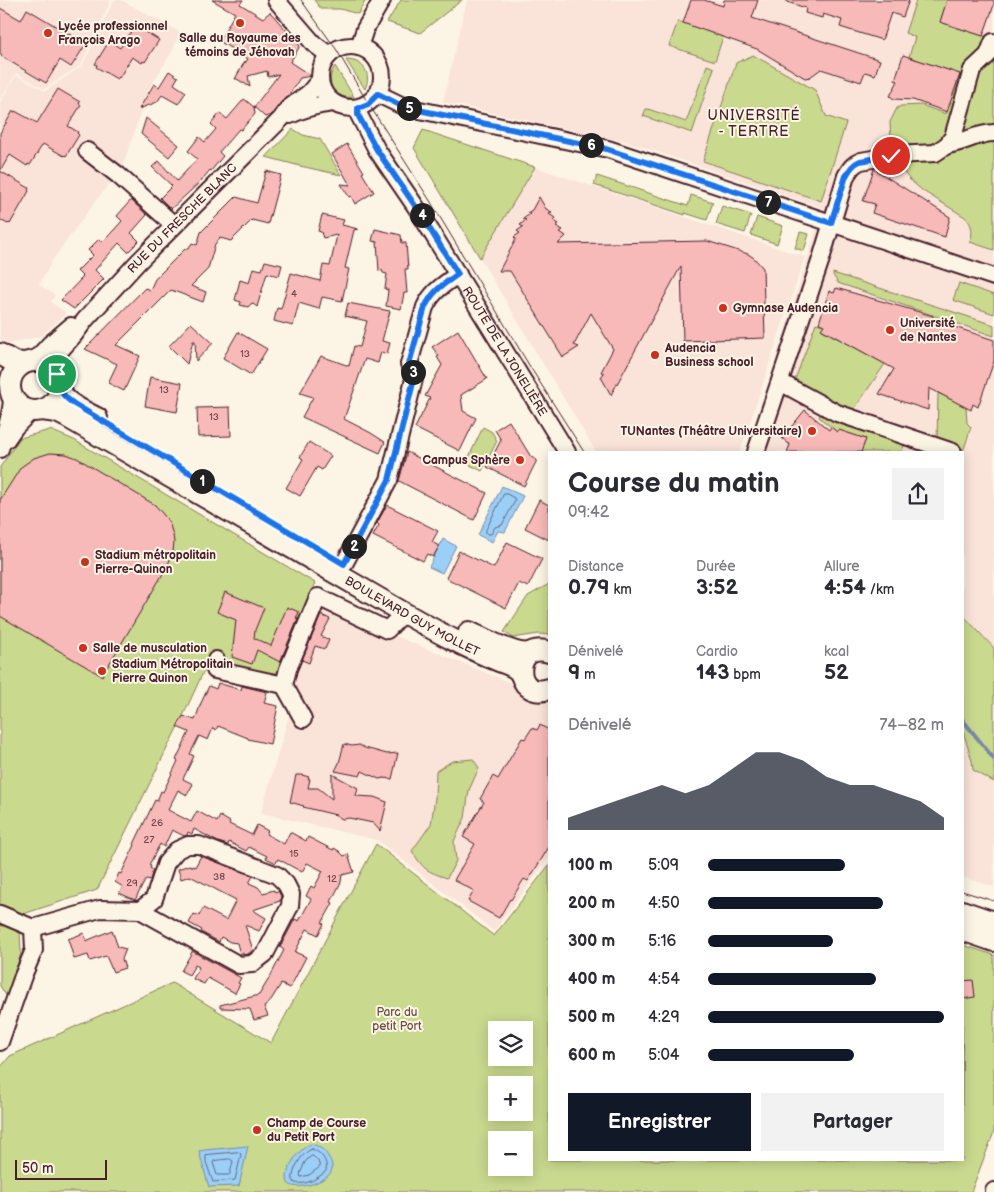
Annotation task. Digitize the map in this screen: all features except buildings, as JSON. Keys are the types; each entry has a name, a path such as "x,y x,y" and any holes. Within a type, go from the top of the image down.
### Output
{"main road":[{"path":"0,354 14,362 38,361 46,363 57,377 59,394 47,408 37,410 20,406 7,385 17,368 27,362"},
{"name":"BOULEVARD GUY MOLLET","path":"57,377 64,397 74,404 404,600 446,622 510,650 521,654 543,651"},
{"name":"BOULEVARD GUY MOLLET","path":"37,410 57,412 67,417 404,613 493,659 513,667 520,672 527,685 534,689 548,689"},
{"path":"521,676 522,662 543,651"},
{"path":"964,912 994,922"},
{"path":"964,931 994,941"}],"street":[{"path":"276,0 314,44 323,67 323,91 345,106 368,104 378,94 382,83 379,63 371,53 359,46 343,46 336,49 323,67"},
{"path":"359,46 365,29 382,0"},
{"path":"756,451 846,176 850,169 856,163 895,156 935,153 947,145 953,137 972,70 988,55 992,42"},
{"name":"RUE DU FRESCHE BLANC","path":"57,377 54,365 59,352 85,320 174,225 281,119 289,108 308,93 323,67"},
{"path":"378,94 404,107 603,148 994,277"},
{"name":"RUE DU FRESCHE BLANC","path":"281,119 315,105 345,106"},
{"name":"ROUTE DE LA JONELIÈRE","path":"345,106 358,115 377,150 416,207 566,451"},
{"path":"947,145 956,144 985,133 994,133"},
{"path":"87,150 174,225"},
{"path":"344,564 389,480 414,379 413,371 409,364 422,314 429,299 440,287 458,274"},
{"name":"RUE DU FRESCHE BLANC","path":"27,362 40,355 68,328 85,320"},
{"path":"780,382 837,413 950,451"},
{"path":"0,450 11,411 7,385"},
{"path":"0,450 15,427 37,410"},
{"path":"303,719 284,684 288,669 318,597 387,630 404,613"},
{"path":"216,660 216,670 284,684"},
{"path":"0,914 33,928 100,909 140,910 239,965 252,964 265,954 290,906 290,894 286,884 277,875 199,845 188,845 177,850 166,863 154,899 140,910"},
{"path":"0,1042 34,950 33,928"}],"shaded area":[{"name":"Lycée professionnel François Arago","path":"0,0 111,0 81,65 44,89 16,73 0,100"},
{"path":"114,0 121,0 180,32 172,52 148,90 121,172 104,190 53,259 39,285 55,295 51,302 66,313 41,336 8,344 0,339 0,103 16,75 45,91 82,66"},
{"name":"Université de Nantes","path":"467,0 994,0 994,887 964,877 964,451 747,451 823,208 628,142 443,102"},
{"name":"Audencia Business school","path":"423,130 805,257 740,451 595,451 414,148"},
{"path":"319,605 504,680 548,702 548,859 494,931 377,840 261,813 291,708 282,696"}],"green space":[{"path":"314,0 366,0 358,14 340,9 321,9"},
{"path":"401,0 462,0 420,33 387,22"},
{"path":"916,0 947,0 940,22 983,36 994,37 994,250 970,242 972,229 965,217 923,191 910,180 902,170 891,142 890,122 897,108 921,105 946,114 960,74 909,57 915,37 905,33"},
{"path":"678,21 723,37 715,61 669,46"},
{"path":"753,55 815,90 826,116 846,123 821,201 703,161 736,63"},
{"path":"346,60 358,62 365,69 368,78 365,89"},
{"path":"707,65 714,68 692,133 643,116 646,109 648,109 686,122"},
{"path":"335,66 354,97 341,96 333,89 331,78"},
{"path":"293,129 303,135 320,139 341,175 266,157"},
{"path":"423,130 535,167 480,258 414,148"},
{"path":"597,176 688,206 691,195 713,202 707,220 685,213 685,215 594,185"},
{"path":"722,206 751,215 745,233 716,224"},
{"path":"757,217 783,226 777,244 751,235"},
{"path":"800,232 809,234 804,251 795,248"},
{"path":"833,273 994,325 994,336 838,283"},
{"path":"959,283 994,295 994,314 953,300"},
{"path":"816,323 824,325 822,330 885,364 851,414 794,382"},
{"path":"938,393 966,407 967,423 971,427 963,451 937,444"},
{"path":"823,410 905,443 902,451 861,451 866,439 839,430 837,432 819,417"},
{"path":"483,427 492,432 497,441 482,471 466,463"},
{"name":"Stadium Métropolitain Pierre Quinon","path":"50,430 74,440 315,583 277,672 264,678 206,666 97,890 23,914 0,904 0,467 20,438"},
{"path":"548,585 548,635 539,634 513,638 504,632 528,596"},
{"path":"964,616 994,648 994,782 973,770 964,734"},
{"path":"473,759 479,768 469,790 465,818 454,841 456,861 447,878 426,869 412,851 431,824 435,798 436,771 452,761"},
{"name":"Parc du petit Port","path":"376,844 494,936 548,866 548,1161 964,1161 964,945 994,955 994,1132 971,1192 0,1192 0,1068 10,1056 172,983 271,1043"},
{"path":"0,923 20,931 21,953 7,997 0,986"}],"water":[{"path":"502,486 523,496 505,532 498,531 492,542 478,535"},
{"path":"443,539 456,546 442,573 429,567"},
{"path":"312,1144 322,1149 327,1155 331,1163 331,1172 328,1176 310,1185 291,1186 287,1178 293,1160 297,1154"},
{"path":"248,1146 239,1186 209,1187 199,1151"}],"waterway":[{"path":"964,722 994,759"}],"tram line":[{"path":"301,0 336,49 583,451"},
{"path":"964,892 994,901"}],"place":[{"name":"Salle du Royaume des témoins de Jéhovah","path":"240,23"},
{"name":"Lycée professionnel François Arago","path":"48,33"},
{"name":"Gymnase Audencia","path":"723,308"},
{"name":"Université de Nantes","path":"890,330"},
{"name":"Audencia Business school","path":"655,355"},
{"name":"TUNantes (Théâtre Universitaire)","path":"812,431"},
{"name":"Campus Sphère","path":"520,460"},
{"name":"Stadium métropolitain Pierre-Quinon","path":"85,562"},
{"name":"Salle de musculation","path":"83,648"},
{"name":"Stadium Métropolitain Pierre Quinon","path":"102,671"},
{"name":"Champ de Course du Petit Port","path":"257,1130"}],"district":[{"name":"UNIVERSITÉ - TERTRE","path":"754,124"}],"route":[{"path":"57,374 64,397 74,404 344,564 389,480 414,379 413,371 409,364 425,307 434,292 458,274 377,150 358,115 358,108 368,104 378,94 404,107 603,148 831,223 850,169 860,161 891,156"}]}
